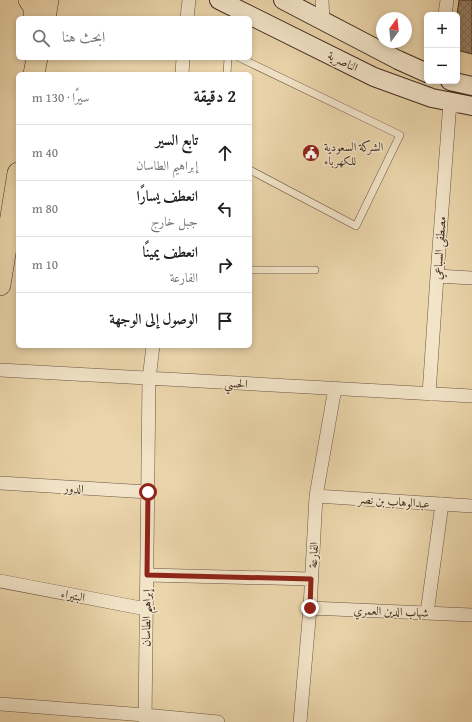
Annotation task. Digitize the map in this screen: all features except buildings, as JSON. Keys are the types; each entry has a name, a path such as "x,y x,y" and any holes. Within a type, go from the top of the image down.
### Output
{"main road":[{"path":"29,0 34,7 34,16"},
{"path":"40,16 41,0"},
{"path":"45,16 48,0"},
{"name":"الناصرية","path":"220,0 374,77 432,98 472,106"},
{"path":"283,0 323,22 424,72"},
{"path":"460,83 472,86"},
{"path":"0,285 16,203"}],"street":[{"path":"187,16 189,0"},
{"path":"322,0 323,22"},
{"path":"446,12 448,0"},
{"path":"182,72 183,60"},
{"path":"450,102 472,115"},
{"name":"مصطفى السباعي","path":"429,394 436,276 450,102"},
{"path":"436,276 472,278"},
{"name":"إبراهيم الطاسان","path":"145,718 150,379 153,348"},
{"name":"الحسي","path":"0,370 472,396"},
{"name":"الفارعة","path":"300,722 310,608 316,496 335,388"},
{"name":"الدور","path":"0,483 148,492"},
{"name":"عبدالوهاب بن نصر","path":"316,496 472,506"},
{"path":"427,613 442,504"},
{"path":"147,575 311,579"},
{"name":"البتيراء","path":"0,581 146,609"},
{"name":"شهاب الدين العمري","path":"310,608 472,614"},
{"path":"0,704 145,718 218,722"}],"lane":[{"path":"227,72 228,60"},
{"path":"244,60 400,135 356,226 252,171"},
{"path":"252,270 315,270"}],"place":[{"name":"الشركة السعودية للكهرباء","path":"311,153"}],"route":[{"path":"148,492 147,575 311,579 310,608"}]}
